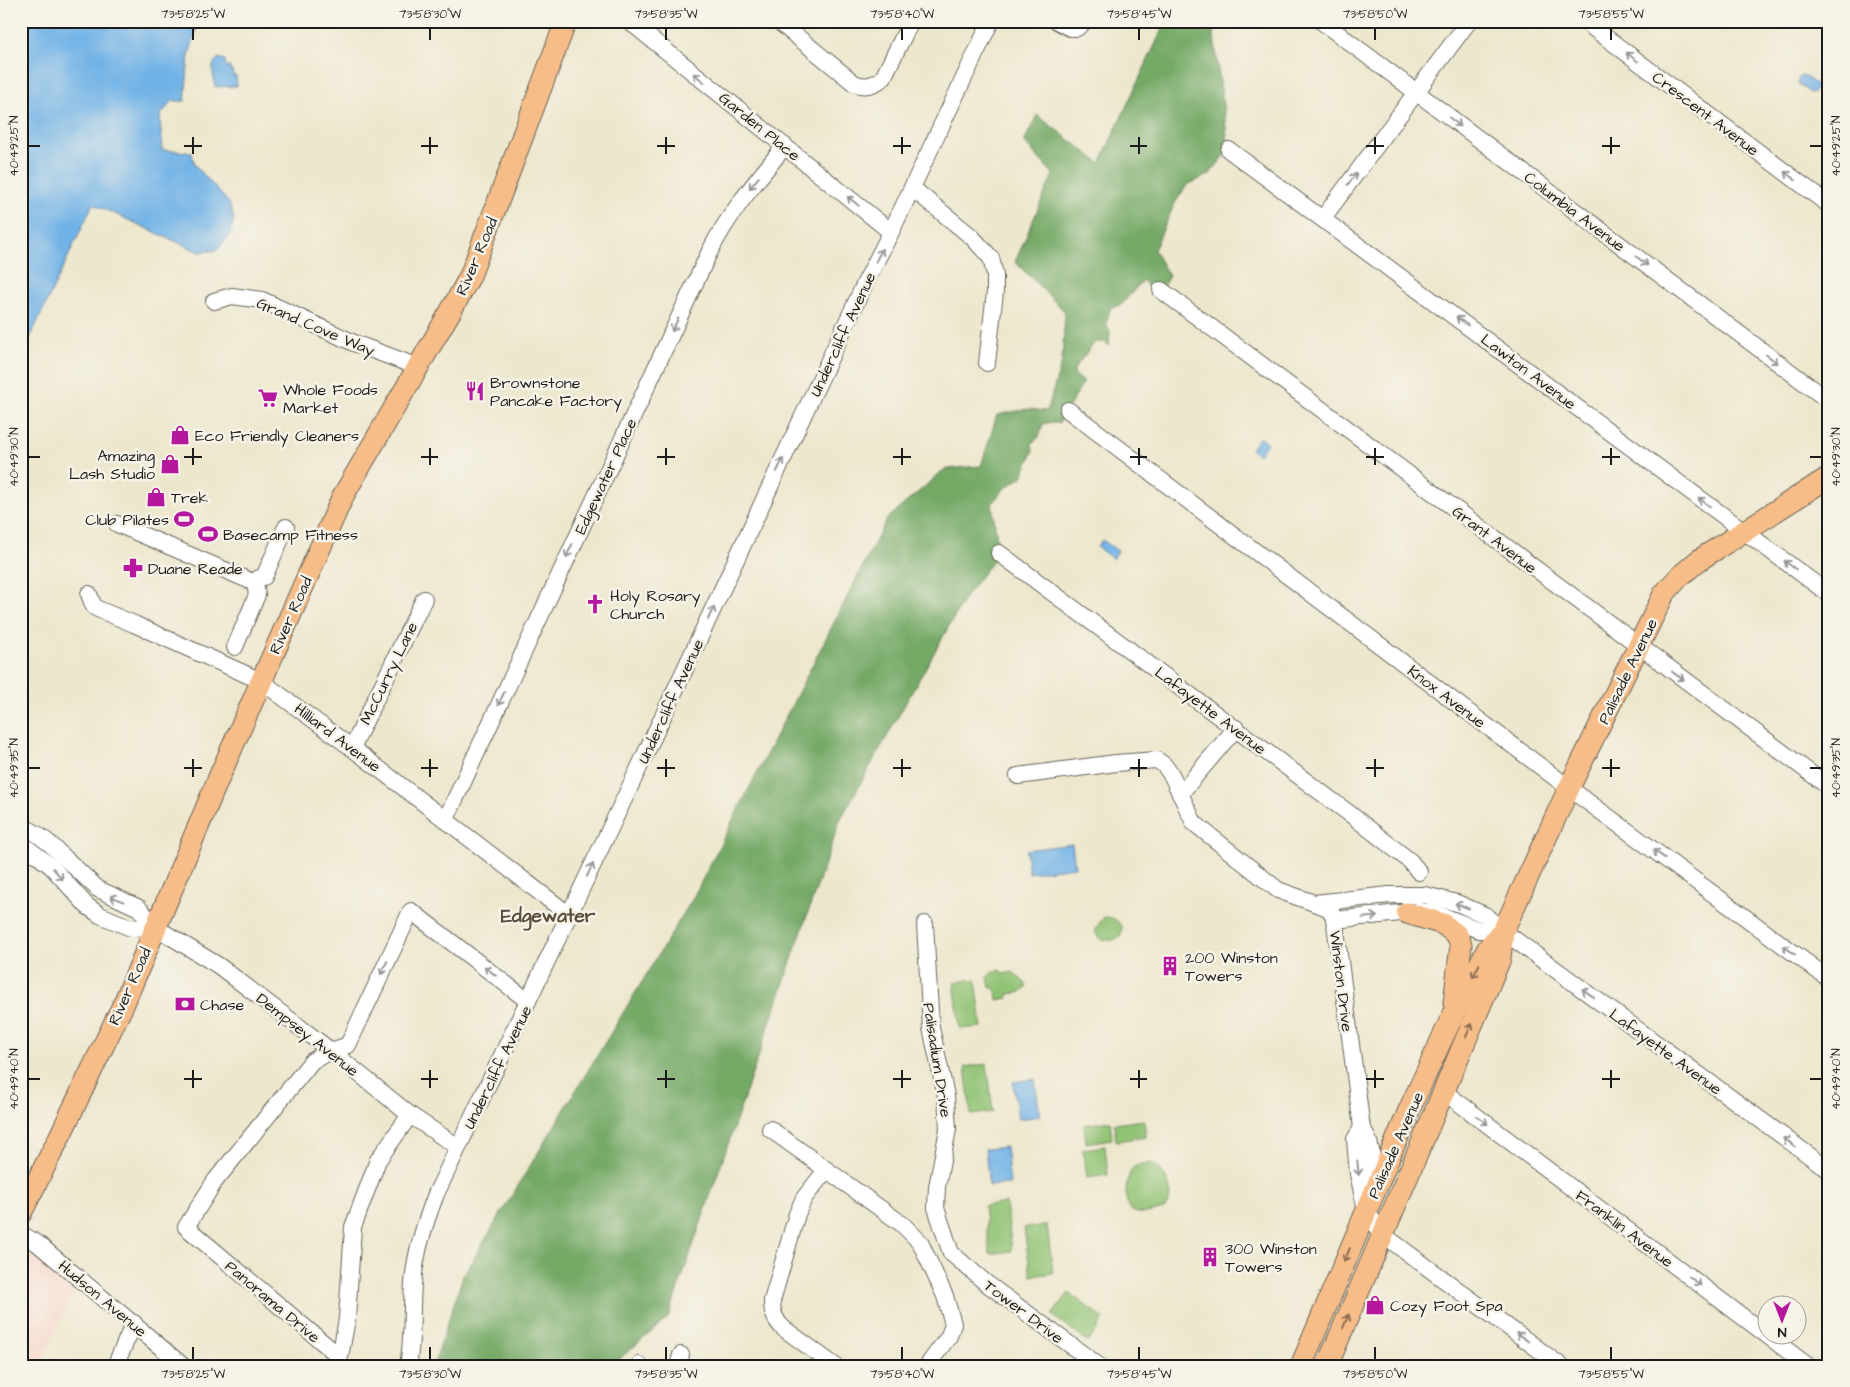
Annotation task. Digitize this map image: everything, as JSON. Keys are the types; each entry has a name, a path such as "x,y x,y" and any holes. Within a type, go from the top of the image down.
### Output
{"main road":[{"name":"River Road","path":"21,1213 124,1003 261,681 343,496 470,276 566,21"},
{"name":"Palisade Avenue","path":"1301,1366 1410,1108 1488,948 1503,931 1569,788 1664,594 1679,577 1699,560 1829,477"},
{"path":"1407,913 1444,924 1457,935 1461,945 1451,1021 1452,1046 1437,1078 1443,1091"},
{"name":"Palisade Avenue","path":"1327,1366 1500,959 1503,931"}],"street":[{"name":"Garden Place","path":"628,21 891,232"},
{"path":"778,21 854,83 866,86 875,84 883,78 911,21"},
{"name":"Undercliff Avenue","path":"408,1366 413,1284 418,1250 432,1203 866,281 991,21"},
{"path":"1057,21 1070,28 1077,28 1085,21"},
{"name":"Columbia Avenue","path":"1321,21 1829,401"},
{"path":"1323,218 1470,21"},
{"name":"Crescent Avenue","path":"1584,21 1829,205"},
{"name":"Edgewater Place","path":"446,819 712,246 748,190 785,146"},
{"name":"Lawton Avenue","path":"1229,150 1829,594"},
{"path":"912,188 972,237 990,258 995,276 995,292 987,364"},
{"name":"Grant Avenue","path":"1161,290 1829,787"},
{"name":"Grand Cove Way","path":"214,301 232,296 262,300 354,343 418,367"},
{"name":"Knox Avenue","path":"1068,410 1569,788 1829,979"},
{"path":"117,524 255,583"},
{"path":"235,647 257,595 255,583 259,578 264,577 286,527"},
{"name":"Lafayette Avenue","path":"999,553 1350,814 1410,861 1419,872"},
{"name":"Hilliard Avenue","path":"89,594 94,606 100,610 261,681 446,819 569,914"},
{"name":"McCurry Lane","path":"352,748 424,599"},
{"path":"1180,794 1236,728"},
{"name":"Winston Drive","path":"1018,776 1116,763 1157,760 1164,765 1194,823 1278,890 1328,908 1334,916 1362,1128 1369,1137 1373,1170 1366,1210"},
{"path":"21,825 38,834 49,843 98,889 139,908 155,927"},
{"path":"21,843 51,866 87,906 100,915 130,928 155,927"},
{"name":"Lafayette Avenue","path":"1311,903 1389,895 1426,895 1457,903 1487,916 1503,931 1829,1170"},
{"path":"331,1050 348,1045 412,910 528,1001"},
{"path":"1334,920 1419,911 1435,913 1479,930 1503,931"},
{"name":"Palisadium Drive","path":"925,924 931,1028 946,1096 948,1129 937,1187 936,1208 950,1254"},
{"name":"Dempsey Avenue","path":"155,927 219,966 331,1050 410,1116 458,1147"},
{"name":"Panorama Drive","path":"331,1050 312,1062 215,1181 186,1228 340,1357 347,1319 353,1227 378,1160 410,1116"},
{"name":"Franklin Avenue","path":"1443,1091 1808,1366"},
{"path":"770,1129 902,1224 920,1242 945,1296 953,1324 949,1336 927,1366"},
{"path":"826,1170 804,1198 797,1214 772,1301 772,1311 776,1321 783,1328 835,1366"},
{"path":"1366,1210 1382,1234 1561,1366"},
{"name":"Hudson Avenue","path":"21,1234 37,1243 183,1366"},
{"name":"Tower Drive","path":"950,1254 1095,1365"},
{"path":"115,1366 134,1323"},
{"path":"1310,1343 1322,1366"}],"shaded area":[{"path":"26,1248 75,1289 39,1366 21,1366 21,1249"}],"green space":[{"path":"1166,21 1212,21 1229,150 1209,175 1187,185 1175,203 1154,250 1169,276 1161,290 1154,295 1143,280 1121,305 1111,307 1106,323 1110,332 1109,346 1105,342 1095,342 1074,369 1075,375 1084,382 1059,423 1043,424 1039,437 1032,443 1033,452 1022,477 1006,487 992,503 999,553 966,596 840,820 668,1318 611,1366 436,1366 434,1364 463,1276 693,898 887,519 945,469 981,466 997,415 1027,409 1047,411 1062,361 1065,312 1015,262 1053,174 1024,142 1037,115 1100,163"},
{"path":"1104,917 1113,918 1119,923 1122,928 1120,937 1108,941 1097,936 1095,929"},
{"path":"1000,970 1004,974 1013,972 1026,984 1026,988 1021,992 1008,994 1009,998 997,1000 996,990 990,987 988,977 993,971"},
{"path":"976,979 982,1027 960,1029 954,982"},
{"path":"987,1064 993,1112 971,1115 965,1067"},
{"path":"1144,1120 1146,1137 1116,1141 1114,1124"},
{"path":"1110,1121 1112,1139 1086,1143 1084,1125"},
{"path":"1105,1146 1108,1175 1087,1178 1083,1149"},
{"path":"1151,1163 1166,1177 1170,1190 1168,1203 1164,1209 1148,1213 1132,1211 1129,1208 1126,1197 1128,1177 1133,1168"},
{"path":"1006,1203 1012,1251 990,1254 984,1206"},
{"path":"1047,1225 1053,1273 1031,1276 1024,1228"},
{"path":"1069,1293 1104,1319 1088,1342 1052,1315"}],"water":[{"path":"21,21 199,21 189,55 185,101 172,101 160,116 162,150 191,152 195,165 229,203 234,219 230,235 217,250 199,252 93,204 21,357"},
{"path":"219,58 225,60 226,67 230,67 230,71 233,71 233,76 236,76 237,86 215,87 213,67"},
{"path":"1800,76 1805,76 1816,85 1817,88 1814,92 1810,93 1798,84"},
{"path":"1260,437 1267,443 1259,455 1251,449"},
{"path":"1102,540 1118,551 1113,559 1097,547"},
{"path":"1072,844 1075,867 1029,873 1026,850"},
{"path":"1035,1079 1040,1116 1018,1119 1013,1082"},
{"path":"1006,1147 1010,1184 989,1186 985,1149"}],"place":[{"name":"Brownstone Pancake Factory","path":"475,391"},
{"name":"Whole Foods Market","path":"268,398"},
{"name":"Eco Friendly Cleaners","path":"180,435"},
{"name":"Amazing Lash Studio","path":"170,464"},
{"name":"Trek","path":"156,497"},
{"name":"Club Pilates","path":"184,519"},
{"name":"Basecamp Fitness","path":"208,534"},
{"name":"Duane Reade","path":"133,568"},
{"name":"Holy Rosary Church","path":"595,604"},
{"name":"200 Winston Towers","path":"1170,966"},
{"name":"Chase","path":"185,1004"},
{"name":"300 Winston Towers","path":"1210,1257"},
{"name":"Cozy Foot Spa","path":"1375,1305"}],"district":[{"name":"Edgewater","path":"548,915"}]}
